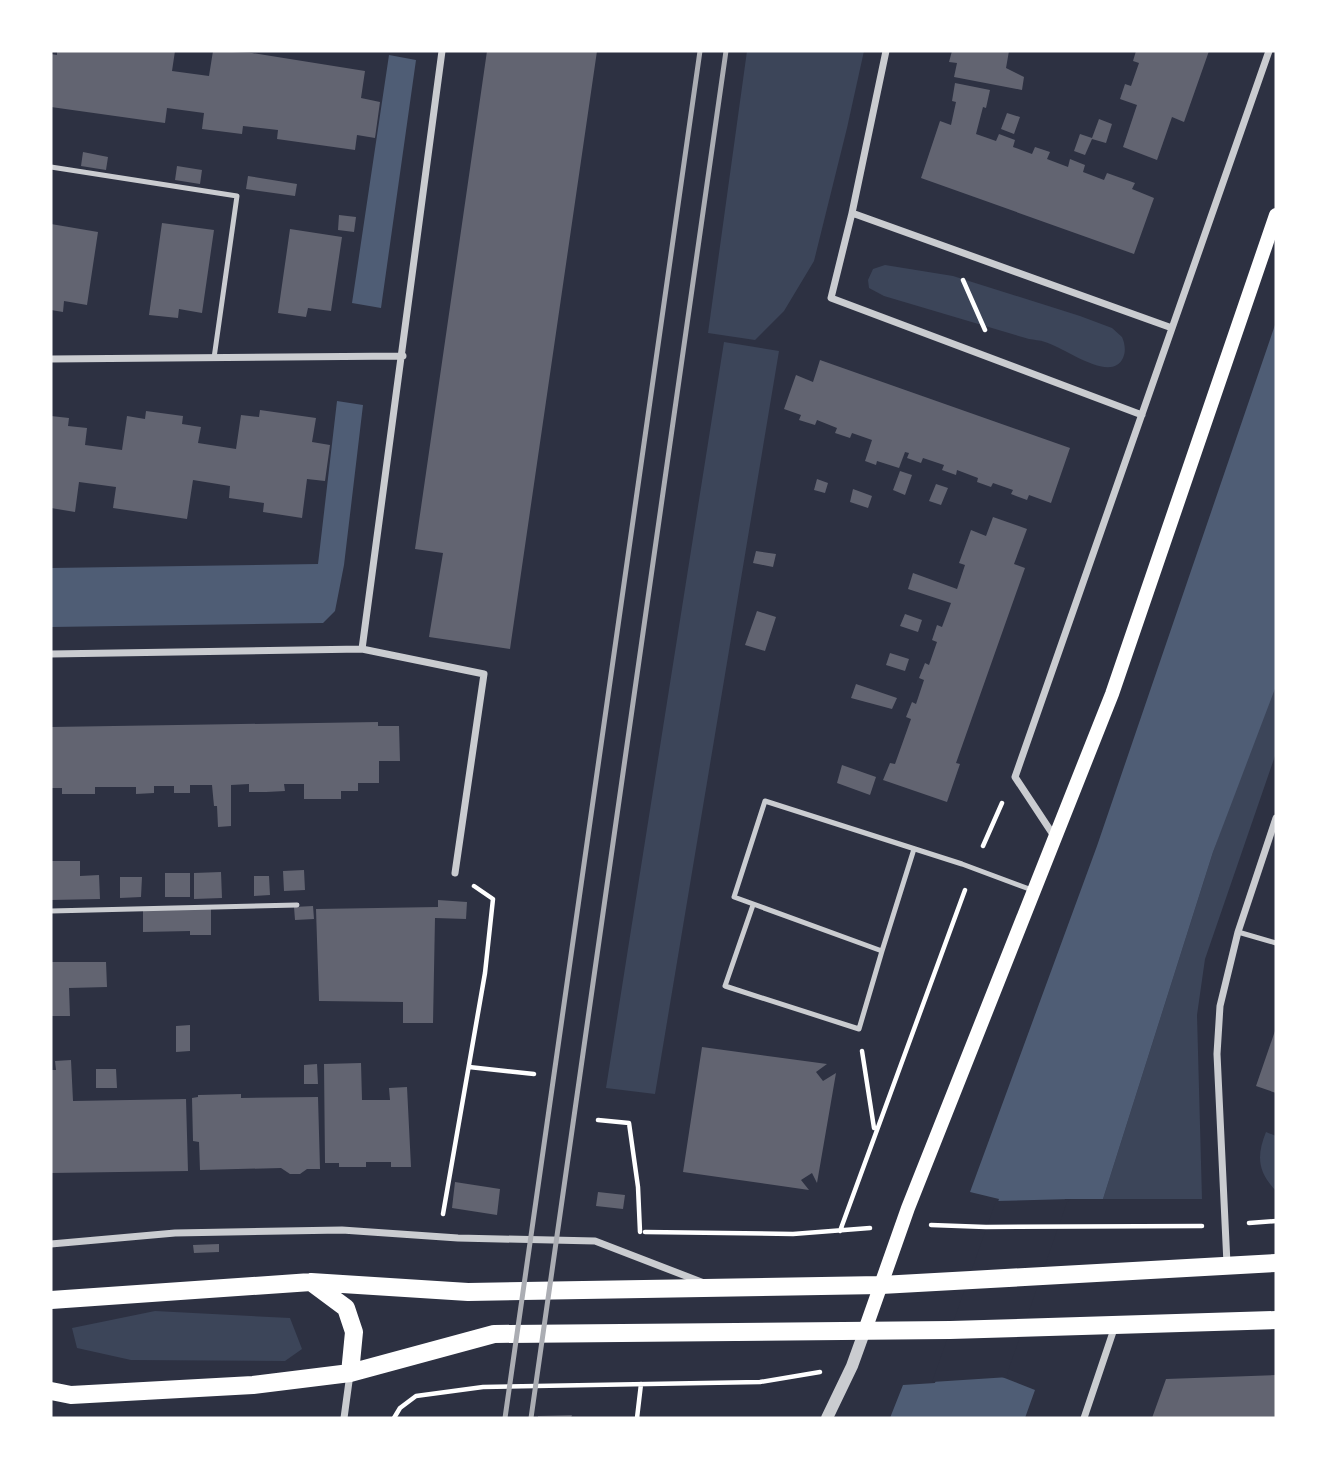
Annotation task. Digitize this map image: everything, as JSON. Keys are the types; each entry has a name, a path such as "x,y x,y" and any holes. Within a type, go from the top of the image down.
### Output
{"main road":[{"path":"865,1331 908,1208 1112,694 1276,215"},
{"path":"51,1300 311,1282 468,1292 881,1285 1276,1263"},
{"path":"311,1282 346,1308 354,1332 350,1373"},
{"path":"51,1391 71,1395 253,1385 350,1373 494,1334 950,1330 1276,1320"},
{"path":"51,1378 71,1395"}],"street":[{"path":"362,649 442,51"},
{"path":"886,51 852,214 831,298 1142,415"},
{"path":"1054,836 1015,776 1269,51"},
{"path":"852,214 1172,328"},
{"path":"51,359 403,356"},
{"path":"51,654 362,649 484,674 455,873"},
{"path":"1227,1267 1217,1054 1220,1006 1238,932 1276,818"},
{"path":"51,1244 175,1233 342,1230 458,1238 595,1241 718,1288"},
{"path":"1084,1418 1116,1324"},
{"path":"827,1418 865,1331"},
{"path":"344,1418 350,1373"}],"lane":[{"path":"51,167 237,196 214,358"},
{"path":"882,951 734,897 765,801 973,868 1035,891"},
{"path":"754,905 724,986 859,1029 914,849"},
{"path":"51,911 297,905"},
{"path":"1238,932 1276,943"}],"path":[{"path":"948,247 999,362"},
{"path":"595,1241 640,1231 793,1234 840,1231 973,868 1015,776"},
{"path":"455,873 493,899 485,973 443,1215 458,1238"},
{"path":"859,1029 875,1131"},
{"path":"469,1067 534,1074"},
{"path":"598,1120 629,1123 638,1187 640,1231"},
{"path":"986,1227 1225,1226 1276,1221"},
{"path":"394,1418 400,1408 416,1396 483,1387 760,1381"},
{"path":"637,1418 641,1384"}],"shaded area":[{"path":"747,51 864,51 814,261 784,311 755,340 708,333"},
{"path":"389,55 416,60 381,308 352,303"},
{"path":"885,265 953,276 1112,328 1122,337 1125,350 1123,358 1117,365 1098,366 1043,341 884,296 869,288 868,280 873,269"},
{"path":"1276,322 1276,686 1213,852 1103,1199 1065,1199 1002,1377 1035,1390 1025,1418 890,1418 903,1385 935,1383 999,1199 970,1192 1097,846"},
{"path":"724,342 779,351 655,1094 606,1088"},
{"path":"337,401 363,405 344,565 335,611 323,623 51,627 51,568 318,564"},
{"path":"1276,675 1276,753 1205,959 1197,1015 1202,1199 1103,1199 1213,852"},
{"path":"1266,1132 1276,1136 1276,1191 1265,1177 1260,1164"},
{"path":"155,1311 290,1318 302,1349 285,1361 131,1360 77,1348 72,1328"}],"pier":[{"path":"1071,1199 1067,1202 1007,1374 1009,1377 932,1382 996,1201"}],"building":[{"path":"57,51 175,51 172,71 209,76 213,51 252,53 365,71 361,98 380,102 375,138 357,135 355,150 277,139 278,130 243,126 242,134 202,129 204,113 167,108 165,123 51,107 51,54 57,55"},
{"path":"487,51 597,51 510,649 429,637 443,553 415,549"},
{"path":"952,51 1009,51 1006,68 1024,77 1022,90 954,77 957,63 949,62"},
{"path":"1136,51 1209,51 1184,122 1172,117 1157,160 1123,147 1137,105 1120,99 1125,84 1131,86 1139,63 1133,61"},
{"path":"955,83 990,90 976,134 996,141 999,134 1015,140 1013,147 1032,154 1035,147 1050,152 1047,159 1068,167 1070,159 1085,165 1083,172 1104,180 1107,173 1135,183 1132,189 1154,198 1134,254 921,178 940,121 951,125 956,102 952,101"},
{"path":"1007,113 1020,117 1014,134 1001,129"},
{"path":"1099,119 1112,124 1106,143 1092,139 1085,155 1074,151 1080,134 1092,138"},
{"path":"83,152 108,157 106,170 81,166"},
{"path":"177,166 202,170 200,184 175,180"},
{"path":"248,176 297,184 295,196 246,189"},
{"path":"339,215 356,217 354,232 338,230"},
{"path":"162,223 214,230 202,313 179,309 178,318 149,315"},
{"path":"51,224 98,232 87,305 64,301 63,312 51,310"},
{"path":"290,229 342,237 331,311 308,308 306,317 278,313"},
{"path":"820,360 1070,448 1051,503 1029,495 1027,500 1011,494 1013,490 993,483 991,487 977,482 978,478 957,470 956,475 942,470 944,465 923,458 921,463 907,458 909,453 905,452 899,468 877,461 876,465 865,461 872,440 852,433 850,438 835,433 837,428 817,420 815,425 799,420 801,415 784,409 796,375 813,382"},
{"path":"260,410 316,418 312,442 330,445 325,481 307,479 302,518 263,512 264,503 229,498 230,486 193,480 187,519 113,508 116,487 79,482 75,512 51,508 51,416 69,418 68,426 87,428 85,445 122,450 127,416 145,419 146,411 183,416 182,424 201,427 198,443 236,449 241,415 259,417"},
{"path":"900,471 912,475 905,495 893,490"},
{"path":"817,479 828,483 825,493 814,490"},
{"path":"936,484 948,488 941,505 929,501"},
{"path":"853,489 872,496 868,508 850,502"},
{"path":"993,517 1027,529 1014,564 1025,568 956,763 960,764 947,802 883,780 890,763 895,764 911,719 906,717 912,702 916,704 924,680 919,678 925,663 929,665 937,642 932,640 937,625 942,627 951,603 908,589 913,573 957,589 965,565 959,563 971,530 986,536"},
{"path":"756,551 776,554 773,567 753,563"},
{"path":"757,611 776,617 765,651 745,645"},
{"path":"905,614 922,620 918,632 900,626"},
{"path":"890,653 909,659 905,671 886,665"},
{"path":"856,684 897,698 892,709 851,698"},
{"path":"378,722 378,726 399,726 400,761 379,761 379,783 358,783 358,791 341,791 341,799 304,799 304,784 284,784 285,791 266,792 249,792 249,784 231,785 231,826 218,827 212,785 190,785 190,793 174,793 174,786 154,786 154,793 136,794 136,787 95,787 95,794 62,794 62,788 51,788 51,727"},
{"path":"842,765 876,777 870,795 837,783"},
{"path":"51,861 80,861 80,876 99,875 100,899 51,900"},
{"path":"304,870 305,890 284,891 283,871"},
{"path":"221,872 222,898 194,899 194,873"},
{"path":"165,873 190,873 190,897 165,897"},
{"path":"254,876 269,876 270,895 254,896"},
{"path":"120,877 142,877 141,897 120,898"},
{"path":"438,900 467,902 466,919 435,918 433,1023 403,1023 403,1002 319,1001 316,909 438,907"},
{"path":"313,906 314,919 295,920 294,907"},
{"path":"211,908 211,935 190,935 190,931 143,932 143,909"},
{"path":"51,962 106,962 107,987 69,988 70,1016 51,1016"},
{"path":"190,1025 190,1051 176,1052 176,1026"},
{"path":"1276,1028 1276,1093 1256,1086"},
{"path":"702,1047 827,1064 816,1072 823,1081 836,1073 817,1183 812,1173 801,1180 809,1190 683,1172"},
{"path":"71,1060 73,1101 186,1099 188,1171 51,1173 51,1070 56,1070 55,1061"},
{"path":"361,1063 362,1100 390,1100 389,1088 407,1087 411,1167 391,1167 391,1162 366,1162 366,1167 339,1167 339,1163 325,1163 324,1064"},
{"path":"317,1064 318,1084 304,1084 304,1065"},
{"path":"96,1069 116,1069 117,1088 96,1088"},
{"path":"241,1094 241,1098 318,1097 320,1169 307,1169 300,1174 290,1174 281,1168 200,1170 199,1142 193,1141 192,1098 198,1095"},
{"path":"455,1182 500,1189 497,1215 452,1208"},
{"path":"598,1192 625,1195 623,1209 596,1206"},
{"path":"219,1244 219,1252 194,1253 193,1245"},
{"path":"1276,1375 1276,1418 1152,1418 1166,1379"},
{"path":"572,1415 571,1418 538,1418 538,1416"}],"railway":[{"path":"505,1418 700,51"},
{"path":"531,1418 726,51"}]}
